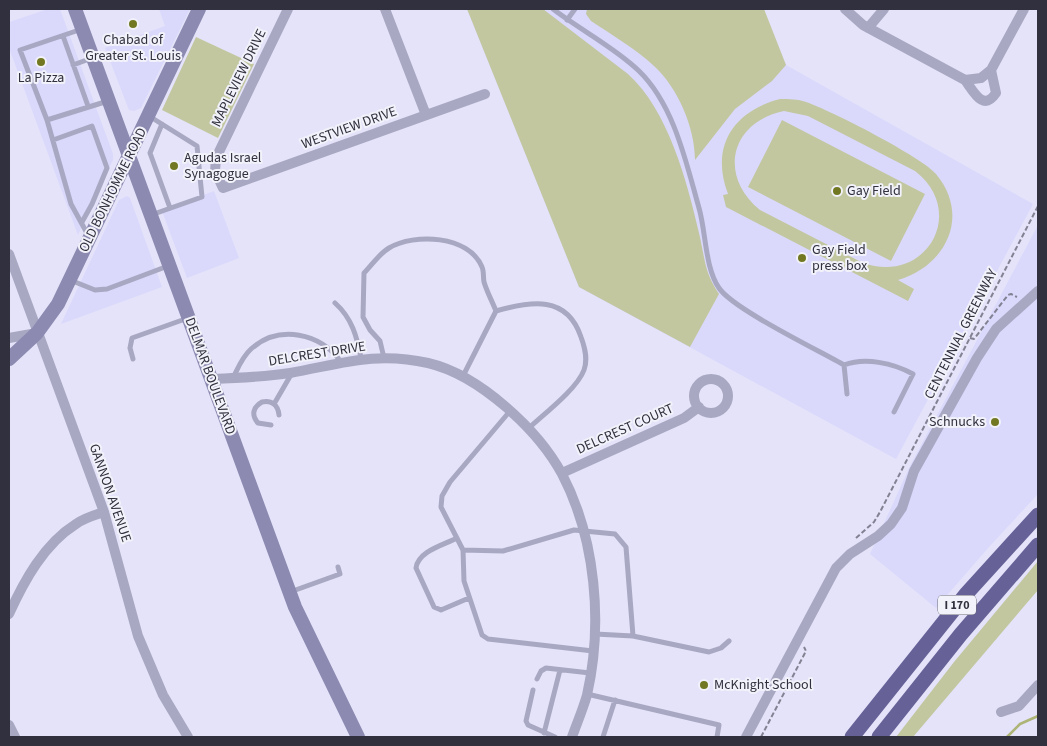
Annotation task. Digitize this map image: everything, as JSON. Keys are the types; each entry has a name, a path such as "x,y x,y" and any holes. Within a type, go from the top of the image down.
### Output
{"highway":[{"name":"I 170","path":"852,737 967,593 1038,515"},
{"name":"I 170","path":"879,737 962,634 1038,545"},
{"path":"841,737 881,700"}],"main road":[{"name":"DELMAR BOULEVARD","path":"76,9 289,592 313,649 358,737"},
{"name":"OLD BONHOMME ROAD","path":"9,359 37,334 58,304 199,9"}],"street":[{"name":"MAPLEVIEW DRIVE","path":"223,188 215,171 216,158 288,9"},
{"path":"385,9 426,115"},
{"path":"846,9 854,18 868,28 965,80 980,100 986,102 991,100 996,93 991,70"},
{"path":"868,28 884,9"},
{"path":"965,80 981,78 991,70 1024,9"},
{"name":"WESTVIEW DRIVE","path":"223,188 485,94"},
{"name":"GANNON AVENUE","path":"9,254 104,512 138,636 163,695 188,737"},
{"path":"746,737 836,568 850,554 878,536 891,524 902,508 914,471 977,358 996,329 1038,291"},
{"path":"9,338 37,334"},
{"name":"DELCREST DRIVE","path":"212,379 233,379 292,372 360,358 384,358 429,364 463,376 494,396 529,428 562,473 582,529 592,580 594,634 590,672 587,694 572,737"},
{"name":"DELCREST COURT","path":"562,473 684,418 699,407"},
{"path":"9,614 24,583 51,546 76,524 104,512"},
{"path":"1001,712 1019,706 1038,685"},
{"path":"9,725 15,737"}],"lane":[{"path":"553,9 638,70 662,103 685,160 704,225 711,268 720,290 741,307 844,365 855,361 892,365 899,366 912,374 894,412"},
{"path":"567,20 575,9"},
{"path":"83,29 20,50 47,120 71,204 90,237"},
{"path":"62,36 88,106"},
{"path":"73,64 93,58"},
{"path":"47,120 109,101"},
{"path":"148,115 196,146 202,197 151,216"},
{"path":"162,124 150,153 170,208"},
{"path":"52,140 92,126 107,168 116,183"},
{"path":"82,222 92,204 107,168"},
{"path":"384,358 380,341 370,330 363,317 364,273 390,247 422,237 458,244 482,266 484,281 496,311"},
{"path":"69,280 95,290 107,289 169,266"},
{"path":"335,304 342,310 357,334 360,358"},
{"path":"463,376 496,311 515,305 550,304 564,311 576,322 583,340 586,359 580,379 529,428"},
{"path":"133,359 130,348 132,338 189,317"},
{"path":"233,379 242,360 250,350 271,337 284,334 301,335 321,342 333,350 341,362"},
{"path":"844,365 847,394"},
{"path":"274,404 292,372"},
{"path":"271,425 265,426 258,423 254,411 262,402 274,404"},
{"path":"274,404 279,415"},
{"path":"510,411 450,482 442,496 441,507 464,550 464,582 469,598 482,635 488,639 592,651"},
{"path":"464,550 503,551 582,529 615,534 626,548 633,636"},
{"path":"457,538 423,555 416,563 416,568 434,607 441,610 469,598"},
{"path":"289,592 340,574 338,567"},
{"path":"594,634 633,636 709,652 721,648 729,641"},
{"path":"537,679 541,671 546,668 590,672"},
{"path":"544,733 560,670"},
{"path":"533,690 526,721 531,728 555,737"},
{"path":"587,694 719,725 717,737"},
{"path":"603,737 615,700"}],"path":[{"name":"CENTENNIAL GREENWAY","path":"854,539 874,522 880,512 1038,206"},
{"path":"970,338 974,339 1008,295 1015,295 1024,304"},
{"path":"760,737 806,651 801,646"}],"shaded area":[{"path":"48,9 60,9 113,154 113,160 78,235 9,48 9,22"},
{"path":"159,9 190,9 141,108 134,111 129,110 105,48 165,26"},
{"path":"467,9 763,9 786,65 1033,204 896,459 579,287"},
{"path":"214,191 239,258 187,278 162,211"},
{"path":"127,196 130,198 162,287 61,324 119,200"},
{"path":"1038,225 1038,494 936,608 870,554 910,466"}],"green space":[{"path":"467,9 543,9 628,74 642,89 654,107 665,126 682,169 710,279 719,294 690,347 579,287"},
{"path":"587,9 764,9 786,65 772,81 735,109 695,160 692,135 684,109 671,85 647,60 624,42 591,21 586,14"},
{"path":"196,37 254,64 218,138 162,110"},
{"path":"780,99 790,99 803,101 818,107 895,146 927,166 936,174 946,190 952,206 952,222 948,238 929,263 915,273 898,280 914,289 908,301 726,207 723,195 728,194 723,177 722,161 724,146 738,122 750,112","holes":["784,111 808,116 915,171 931,188 938,206 938,224 932,241 921,254 905,264 885,267 863,263 760,210 747,196 738,182 735,167 736,152 742,138 752,126 766,117"]},
{"name":"Gay Field","path":"782,120 925,194 891,261 748,187"},
{"path":"1038,561 1038,590 913,737 896,737 954,662"}],"waterway":[{"path":"1007,737 1020,724 1038,716"}],"place":[{"name":"Chabad of Greater St. Louis","path":"133,24"},
{"name":"La Pizza","path":"41,62"},
{"name":"Agudas Israel Synagogue","path":"174,166"},
{"name":"Gay Field","path":"837,191"},
{"name":"Gay Field press box","path":"802,258"},
{"name":"Schnucks","path":"995,422"},
{"name":"McKnight School","path":"704,685"}]}
